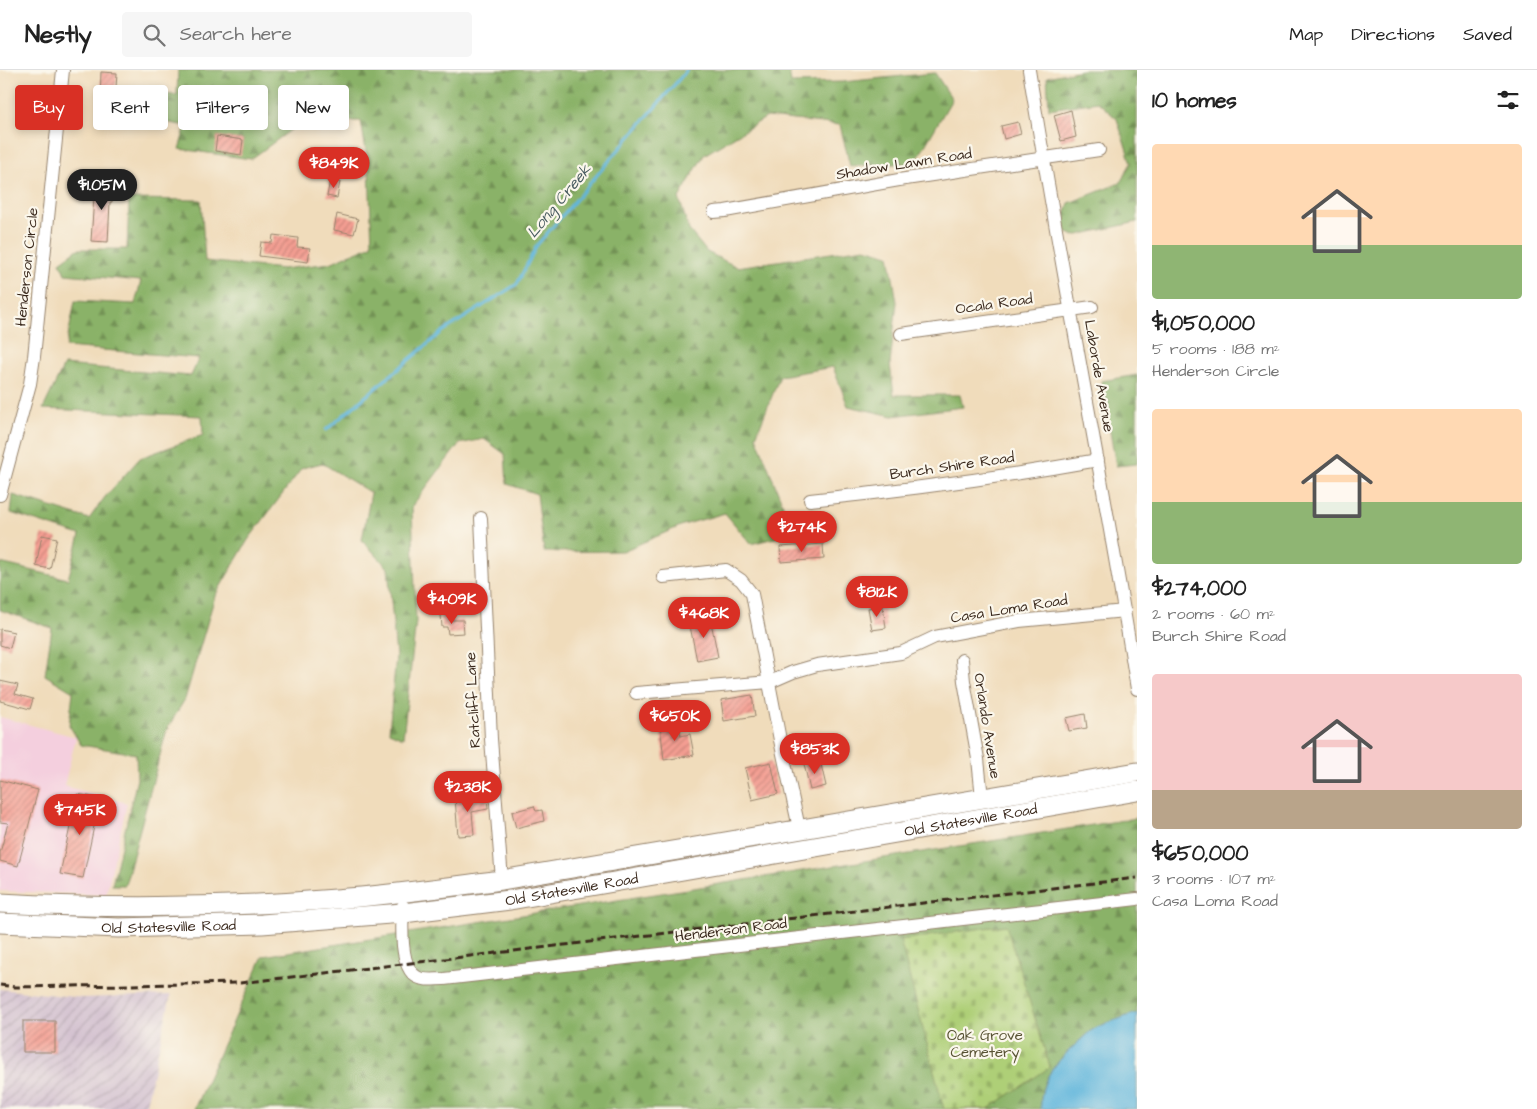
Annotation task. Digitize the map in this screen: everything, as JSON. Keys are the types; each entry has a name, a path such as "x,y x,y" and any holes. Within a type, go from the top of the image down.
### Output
{"main road":[{"name":"Old Statesville Road","path":"0,903 113,907 240,905 404,893 502,880 1137,772"},
{"name":"Old Statesville Road","path":"0,923 119,928 262,924 403,913 510,900 1137,792"}],"street":[{"name":"Henderson Circle","path":"0,495 4,460 30,384 63,70"},
{"name":"Laborde Avenue","path":"1029,70 1043,158 1125,611 1137,689"},
{"name":"Shadow Lawn Road","path":"714,212 816,194 1099,150"},
{"name":"Ocala Road","path":"901,334 1092,307"},
{"name":"Burch Shire Road","path":"810,500 924,487 1098,460"},
{"name":"Ratcliff Lane","path":"481,518 491,739 502,880"},
{"path":"662,577 726,570 741,580 752,594 780,740 800,828"},
{"name":"Casa Loma Road","path":"636,693 770,682 793,672 817,665 900,653 924,641 942,636 1019,621 1125,611"},
{"name":"Orlando Avenue","path":"962,660 978,759 982,798"},
{"name":"Henderson Road","path":"404,893 402,932 405,955 410,972 419,978 444,979 1137,899"}],"shaded area":[{"path":"0,717 76,737 64,786 127,803 106,895 0,891"},
{"path":"0,989 83,998 171,995 145,1109 0,1109"}],"green space":[{"path":"178,70 789,70 791,83 842,82 935,73 952,99 915,163 850,166 840,125 767,117 704,155 679,198 689,230 707,252 737,267 865,248 889,255 897,302 890,364 894,395 960,395 963,407 893,416 848,406 833,367 780,376 756,436 794,533 751,544 725,513 683,525 623,551 544,552 537,494 507,484 505,454 484,439 459,444 412,506 416,621 403,738 389,732 396,656 388,568 362,540 371,493 322,463 302,468 248,540 215,596 185,699 167,729 125,885 112,885 137,779 136,754 81,745 69,725 73,692 45,675 52,628 0,610 0,563 68,579 80,535 11,513 13,495 89,519 105,497 140,458 203,435 202,416 43,409 64,365 191,376 199,358 66,347 75,301 135,304 141,281 65,274 60,262 78,249 127,249 129,199 201,200 205,261 283,269 330,263 372,245 369,169 361,121 349,121 349,85 278,85 278,130 291,130 251,159 179,149 185,130 268,130 268,85 178,85 178,124 168,123 168,95 177,95"},
{"path":"1082,70 1137,70 1137,222 1074,236 1060,229 1069,203 1120,183 1131,163 1117,119 1098,102 1049,109 1047,77"},
{"path":"1137,375 1137,464 1116,466 1101,381"},
{"path":"1137,818 1137,1013 1097,1027 1069,1051 1050,1072 1046,1080 1041,1098 1041,1109 194,1109 263,956"},
{"name":"Oak Grove Cemetery","path":"1006,925 1050,1067 988,1109 944,1109 900,940"}],"water":[{"path":"1137,1013 1137,1109 1041,1109 1041,1098 1046,1080 1050,1072 1069,1051 1097,1027"}],"building":[{"path":"101,72 117,73 116,85 101,85"},
{"path":"1071,110 1076,137 1061,141 1054,115"},
{"path":"1018,122 1021,134 1004,139 1001,126"},
{"path":"217,136 243,140 241,155 215,151"},
{"path":"330,180 340,182 337,198 327,196"},
{"path":"95,181 113,181 108,242 91,241"},
{"path":"337,214 358,219 354,234 334,230"},
{"path":"273,235 298,238 297,247 310,248 308,262 259,256 261,242 272,243"},
{"path":"42,535 57,538 50,569 36,566"},
{"path":"823,544 824,559 781,562 780,547"},
{"path":"883,606 886,628 872,630 868,608"},
{"path":"451,614 452,620 463,620 464,633 448,634 447,627 442,627 441,615"},
{"path":"710,617 718,657 697,661 689,621"},
{"path":"0,629 14,632 10,648 0,645"},
{"path":"0,681 18,685 15,694 33,699 30,709 0,701"},
{"path":"752,695 755,716 724,721 721,700"},
{"path":"1085,714 1087,728 1069,731 1066,718"},
{"path":"678,721 681,736 690,734 694,755 664,760 660,724"},
{"path":"820,760 826,786 810,790 804,764"},
{"path":"771,762 778,794 752,800 745,768"},
{"path":"0,780 38,790 18,866 0,861 0,853 8,823 0,822"},
{"path":"77,794 100,798 83,878 60,874"},
{"path":"471,796 471,799 487,797 488,809 472,812 474,835 458,836 455,798"},
{"path":"534,806 536,811 542,810 544,821 516,828 512,812"},
{"path":"23,1021 55,1021 55,1052 23,1052"}],"waterway":[{"name":"Long Creek","path":"326,430 442,332 517,284 537,245 687,70"}],"railway":[{"path":"0,985 15,987 240,983 1137,878"}]}
